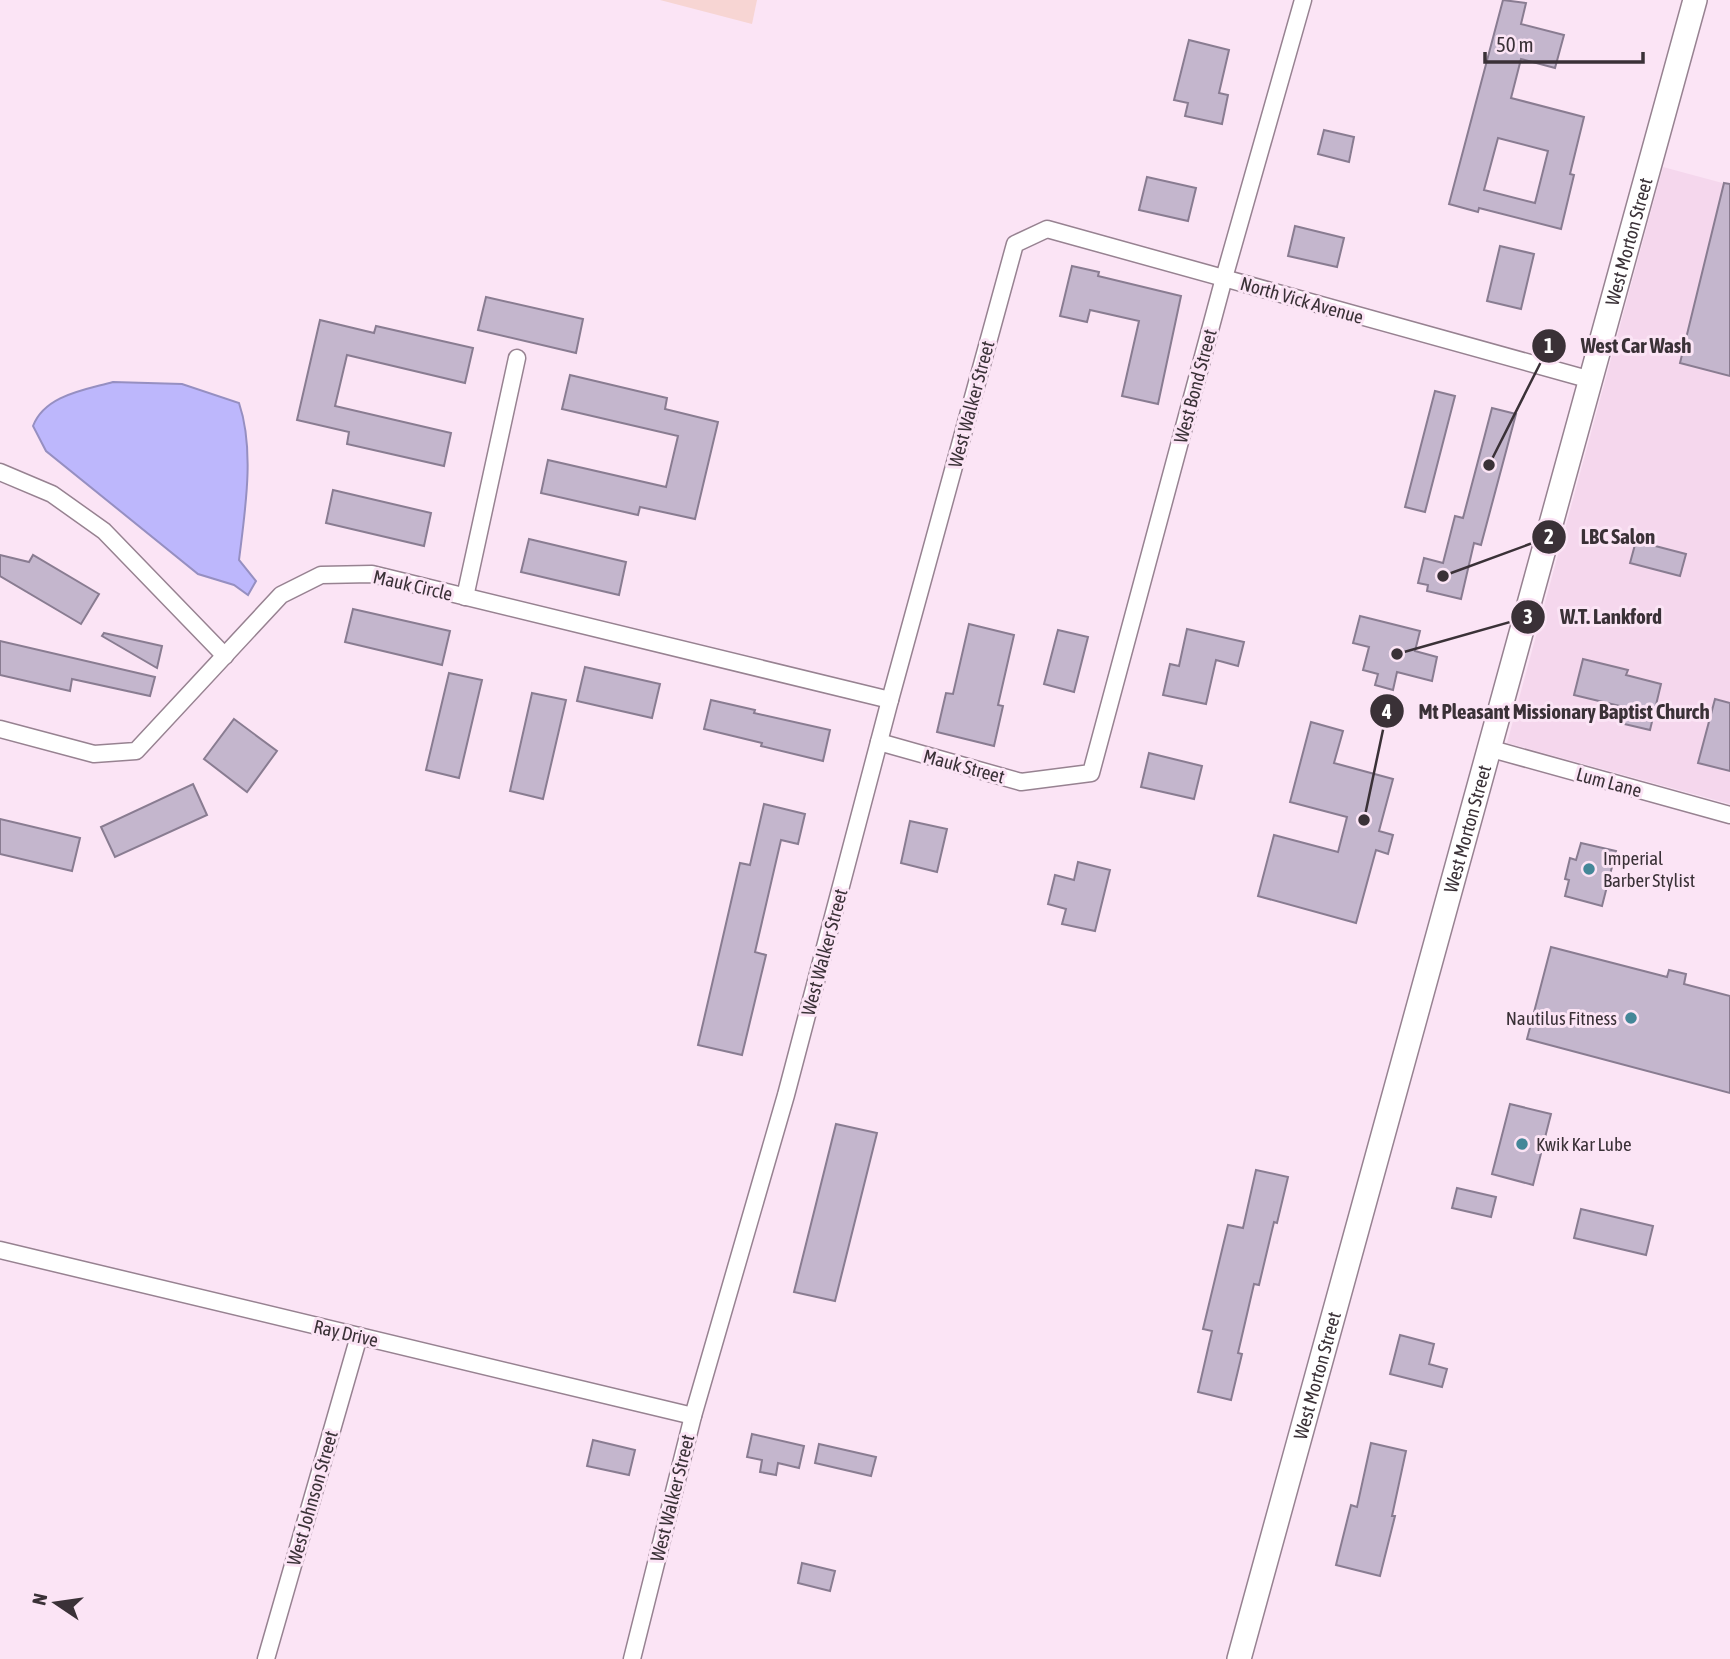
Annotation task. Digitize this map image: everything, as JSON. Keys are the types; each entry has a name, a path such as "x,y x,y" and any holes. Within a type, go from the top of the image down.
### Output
{"main road":[{"name":"West Morton Street","path":"1239,1659 1695,0"}],"street":[{"name":"West Bond Street","path":"1091,773 1224,278 1303,0"},
{"name":"North Vick Avenue","path":"1015,244 1047,229 1591,380"},
{"name":"West Walker Street","path":"632,1659 693,1416 786,1095 890,700 1015,244"},
{"path":"465,597 517,358"},
{"path":"0,472 52,494 104,531 225,656"},
{"name":"Mauk Circle","path":"0,729 94,754 136,751 281,595 321,575 372,574 890,700"},
{"name":"Mauk Street","path":"879,743 1021,782 1091,773"},
{"name":"Lum Lane","path":"1488,748 1730,815"},
{"name":"Ray Drive","path":"0,1250 693,1416"},
{"name":"West Johnson Street","path":"265,1659 359,1336"}],"shaded area":[{"path":"660,0 757,0 752,24"},
{"path":"1663,167 1730,185 1730,804 1507,743"},
{"path":"113,382 182,384 239,403 247,440 248,460 239,560 256,581 248,595 234,585 198,574 46,451 33,426 47,407 67,395"}],"building":[{"path":"1503,0 1526,3 1521,24 1564,35 1555,68 1521,59 1511,98 1584,117 1570,174 1574,175 1561,229 1479,208 1478,212 1449,204","holes":["1498,138 1548,151 1535,203 1484,190"]},
{"path":"1189,40 1229,50 1219,93 1228,95 1222,124 1185,116 1188,103 1174,100"},
{"path":"1324,130 1354,137 1349,162 1318,154"},
{"path":"1147,177 1196,188 1188,221 1139,210"},
{"path":"1724,183 1730,184 1730,376 1680,363"},
{"path":"1295,226 1344,238 1337,267 1288,256"},
{"path":"1500,246 1534,254 1521,309 1487,301"},
{"path":"1072,266 1099,272 1098,276 1181,296 1158,404 1122,396 1139,321 1090,310 1087,322 1060,316"},
{"path":"486,297 583,319 576,353 478,330"},
{"path":"320,320 374,333 376,326 473,348 465,383 347,355 335,406 451,433 444,466 347,444 349,432 297,420"},
{"path":"570,375 667,398 665,409 718,422 695,519 640,507 638,515 541,493 548,460 666,487 678,436 562,409"},
{"path":"1435,391 1455,396 1425,512 1405,507"},
{"path":"1492,408 1516,414 1481,545 1474,543 1461,599 1427,591 1428,585 1418,583 1424,558 1443,563 1455,516 1463,518"},
{"path":"333,490 431,513 424,546 326,523"},
{"path":"529,539 626,562 619,595 521,572"},
{"path":"1636,541 1686,554 1680,576 1630,563"},
{"path":"0,555 29,562 33,555 99,594 81,624 0,576"},
{"path":"353,609 450,631 442,665 345,642"},
{"path":"1360,616 1420,631 1415,651 1437,657 1432,681 1397,672 1393,690 1375,685 1378,674 1363,670 1369,647 1353,643"},
{"path":"969,624 1014,635 998,705 1003,706 994,746 937,732 946,693 953,694"},
{"path":"1187,629 1244,642 1238,666 1216,660 1206,704 1163,695 1170,664 1179,666"},
{"path":"1058,630 1088,637 1074,692 1044,684"},
{"path":"104,633 162,646 157,668 102,636"},
{"path":"0,641 155,677 150,696 72,679 70,691 0,675"},
{"path":"1583,659 1628,670 1626,675 1661,684 1650,730 1620,723 1624,707 1574,695"},
{"path":"585,667 660,684 652,718 577,701"},
{"path":"449,673 482,680 459,778 426,770"},
{"path":"532,693 566,700 543,799 510,791"},
{"path":"1715,699 1730,703 1730,771 1698,763"},
{"path":"711,700 830,730 823,761 704,729"},
{"path":"234,719 277,751 247,792 204,759"},
{"path":"1311,722 1343,731 1334,763 1393,779 1379,831 1393,835 1388,854 1376,850 1356,923 1258,896 1274,835 1338,852 1347,817 1290,802"},
{"path":"1149,753 1202,766 1194,799 1141,787"},
{"path":"193,784 207,815 115,857 101,827"},
{"path":"764,804 805,814 798,844 781,840 755,952 766,955 742,1055 698,1045 740,863 750,865"},
{"path":"0,819 80,838 72,871 0,854"},
{"path":"910,821 947,829 937,872 901,863"},
{"name":"Imperial Barber Stylist","path":"1581,843 1616,851 1602,906 1565,896 1569,880 1565,879 1570,858 1576,860"},
{"path":"1078,862 1110,870 1095,931 1062,924 1066,909 1048,904 1055,875 1074,880"},
{"name":"Nautilus Fitness","path":"1551,947 1667,977 1669,970 1686,974 1684,984 1730,996 1730,1093 1527,1039"},
{"name":"Kwik Kar Lube","path":"1510,1104 1551,1114 1533,1185 1492,1174"},
{"path":"836,1124 877,1133 835,1301 794,1292"},
{"path":"1256,1170 1288,1177 1259,1285 1254,1284 1238,1353 1242,1354 1231,1400 1198,1392 1212,1331 1203,1329 1228,1225 1243,1228"},
{"path":"1457,1188 1496,1197 1491,1217 1452,1208"},
{"path":"1581,1209 1653,1226 1646,1255 1574,1238"},
{"path":"1400,1335 1434,1344 1429,1364 1447,1369 1442,1387 1390,1374"},
{"path":"752,1434 804,1446 799,1468 778,1463 776,1475 760,1472 762,1460 747,1457"},
{"path":"593,1440 635,1450 629,1475 587,1466"},
{"path":"1371,1443 1406,1451 1392,1516 1395,1516 1380,1576 1336,1565 1351,1505 1357,1507"},
{"path":"819,1444 876,1457 871,1476 815,1463"},
{"path":"802,1563 835,1571 830,1591 798,1583"}],"place":[{"name":"West Car Wash","path":"1489,465"},
{"name":"LBC Salon","path":"1443,576"},
{"name":"W.T. Lankford","path":"1397,654"},
{"name":"Mt Pleasant Missionary Baptist Church","path":"1364,820"},
{"name":"Imperial Barber Stylist","path":"1589,869"},
{"name":"Nautilus Fitness","path":"1631,1018"},
{"name":"Kwik Kar Lube","path":"1522,1144"}]}
